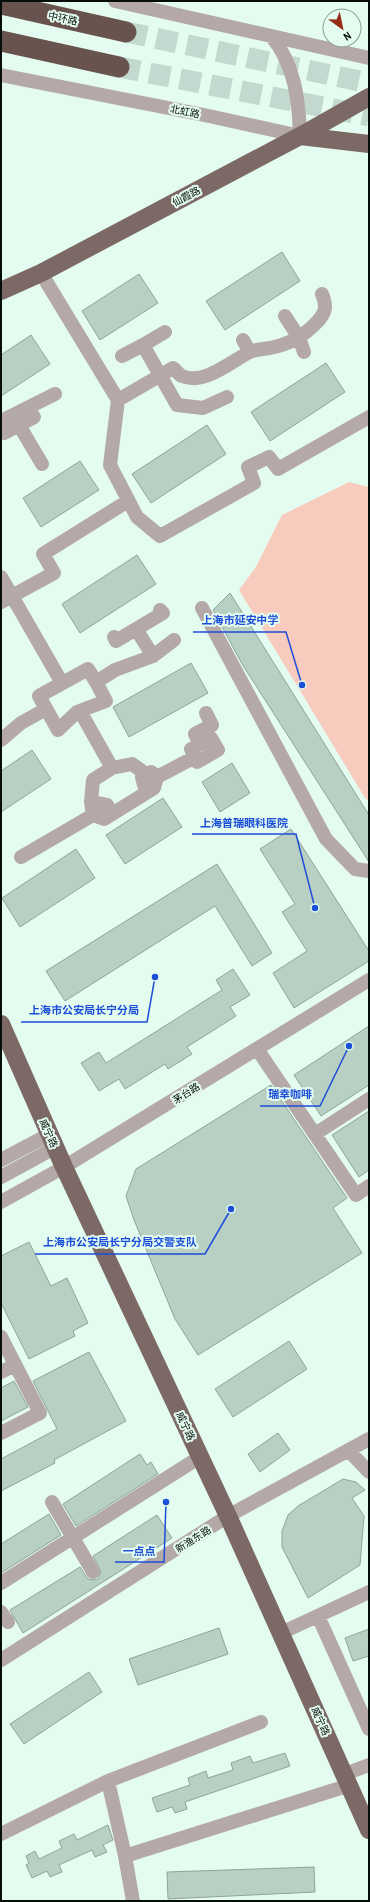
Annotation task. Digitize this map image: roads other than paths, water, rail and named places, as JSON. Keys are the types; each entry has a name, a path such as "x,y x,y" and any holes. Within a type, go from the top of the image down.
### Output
{"highway":[{"name":"中环路","path":"1,4 126,32"},
{"path":"1,42 119,67"}],"main road":[{"name":"仙霞路","path":"1,291 42,273 300,136 369,97"},
{"name":"北虹路","path":"300,136 369,144"},
{"name":"威宁路","path":"1,1024 64,1167 228,1516 348,1779 369,1830"}],"street":[{"path":"115,1 369,58"},
{"path":"271,36 281,48 287,60 295,89 300,116 300,136"},
{"name":"北虹路","path":"1,75 201,114 300,136"},
{"path":"42,273 118,400 110,465 137,517 160,536 254,483 248,467 269,457 278,469 369,417"},
{"path":"118,400 173,368 182,376 194,378 207,375 231,364 247,346 274,347 299,338 309,331 324,314 326,304 322,294"},
{"path":"285,316 299,338 304,352"},
{"path":"122,356 165,332"},
{"path":"143,345 177,405 203,408 227,397"},
{"path":"1,421 55,394"},
{"path":"1,431 4,433 34,417 27,408"},
{"path":"19,426 42,464"},
{"path":"7,599 54,572 43,554 128,501"},
{"path":"1,577 7,599 62,683"},
{"path":"202,608 326,839 355,868 369,871"},
{"path":"114,637 116,641 163,613 160,610"},
{"path":"136,629 153,656"},
{"path":"96,682 115,670 153,656 174,640"},
{"path":"88,669 106,701 80,711 58,730 39,696 62,683 88,669"},
{"path":"1,740 21,723 46,709"},
{"path":"80,711 112,768"},
{"path":"21,858 92,808 107,805 112,813 152,780 197,750 195,734 212,725 206,713"},
{"path":"92,808 93,780 112,768 132,764 152,780"},
{"name":"茅台路","path":"1,1202 64,1167 369,980"},
{"path":"257,1049 356,1195 369,1186"},
{"path":"315,1134 369,1099"},
{"path":"1,1160 53,1141"},
{"path":"1,1177 53,1141"},
{"path":"1,1337 40,1413 1,1433"},
{"path":"1,1372 15,1364"},
{"name":"新渔东路","path":"1,1660 228,1516 369,1438"},
{"path":"348,1450 369,1472"},
{"path":"1,1583 200,1457"},
{"path":"52,1502 93,1572"},
{"path":"281,1633 369,1592"},
{"path":"318,1616 369,1729"},
{"path":"1,1834 108,1781 261,1722"},
{"path":"125,1856 348,1779 369,1765"},
{"path":"108,1781 125,1856 133,1901"}],"tunnel":[{"path":"126,32 369,83"},
{"path":"119,67 369,116"}],"place":[{"name":"上海市延安中学","path":"302,685"},
{"name":"上海普瑞眼科医院","path":"315,908"},
{"name":"上海市公安局长宁分局","path":"155,977"},
{"name":"瑞幸咖啡","path":"349,1046"},
{"name":"上海市公安局长宁分局交警支队","path":"231,1209"},
{"name":"一点点","path":"166,1502"}]}
